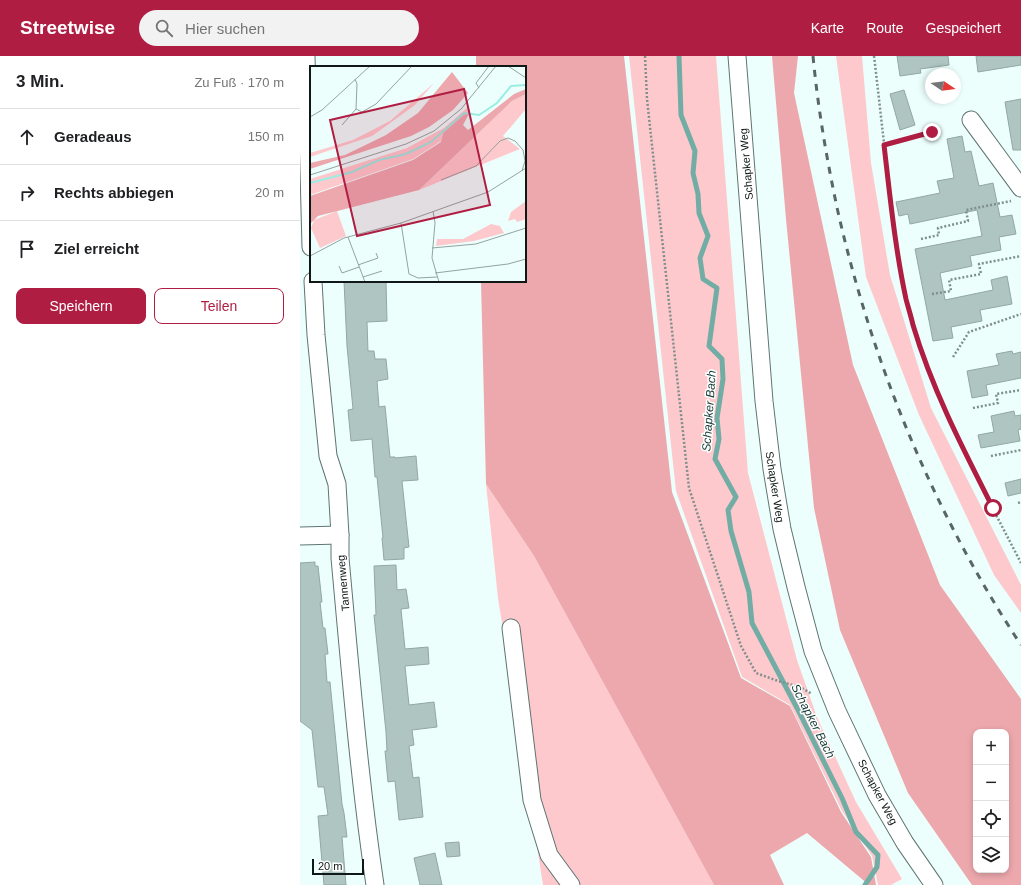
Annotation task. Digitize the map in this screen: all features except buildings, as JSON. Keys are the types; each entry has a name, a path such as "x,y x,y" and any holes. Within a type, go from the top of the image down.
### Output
{"street":[{"path":"306,56 310,209"},
{"name":"Schapker Weg","path":"737,56 769,447 782,529 813,651 837,712 877,795 934,885"},
{"path":"971,120 1018,194"},
{"name":"Tannenweg","path":"313,282 308,335 328,456 337,484 340,558 354,711 368,841 375,885"},
{"path":"300,536 340,535"},
{"path":"511,628 532,800 549,854 571,885"}],"path":[{"path":"645,56 647,98 689,488 741,646 756,673 800,687"},
{"path":"874,56 896,243 906,299 919,346 956,436 1021,563"},
{"path":"884,145 932,132"},
{"path":"921,239 939,235 938,228 968,222 966,210 1018,194"},
{"path":"932,294 950,291 949,280 981,274 979,264 1021,256"},
{"path":"953,357 969,332 1021,314"},
{"path":"973,408 998,404 996,394 1021,390"},
{"path":"991,456 1021,450"}],"shaded area":[{"path":"476,56 624,56 672,492 741,678 790,706 841,812 871,857 876,885 869,885 807,833 770,855 784,885 714,885 534,556 486,484 481,282 526,282 526,66 476,66"},
{"path":"629,56 716,56 748,473 797,660 817,717 856,802 902,879 891,885 878,885 872,856 842,811 790,705 742,677 676,491"},
{"path":"772,56 798,56 794,93 853,365 940,585 1021,699 1021,885 972,885 908,793 840,630 814,508"},
{"path":"836,56 862,56 871,163 890,275 931,408 1021,585 1021,613 994,575 919,415 866,277"},
{"path":"486,484 534,556 714,885 543,885 498,598"}],"waterway":[{"name":"Schapker Bach","path":"679,56 681,115 695,151 693,173 698,194 699,213 708,236 700,258 703,279 717,288 709,346 722,359 723,379 717,418 719,439 715,459 736,497 728,510 731,531 749,592 752,623 842,798 856,832 878,855 877,867 865,885"}],"railway":[{"path":"813,56 823,135 838,212 852,269 888,382 934,491 990,595 1021,645"}],"route":[{"path":"932,132 884,145 896,243 906,299 919,346 956,436 993,508"}]}
